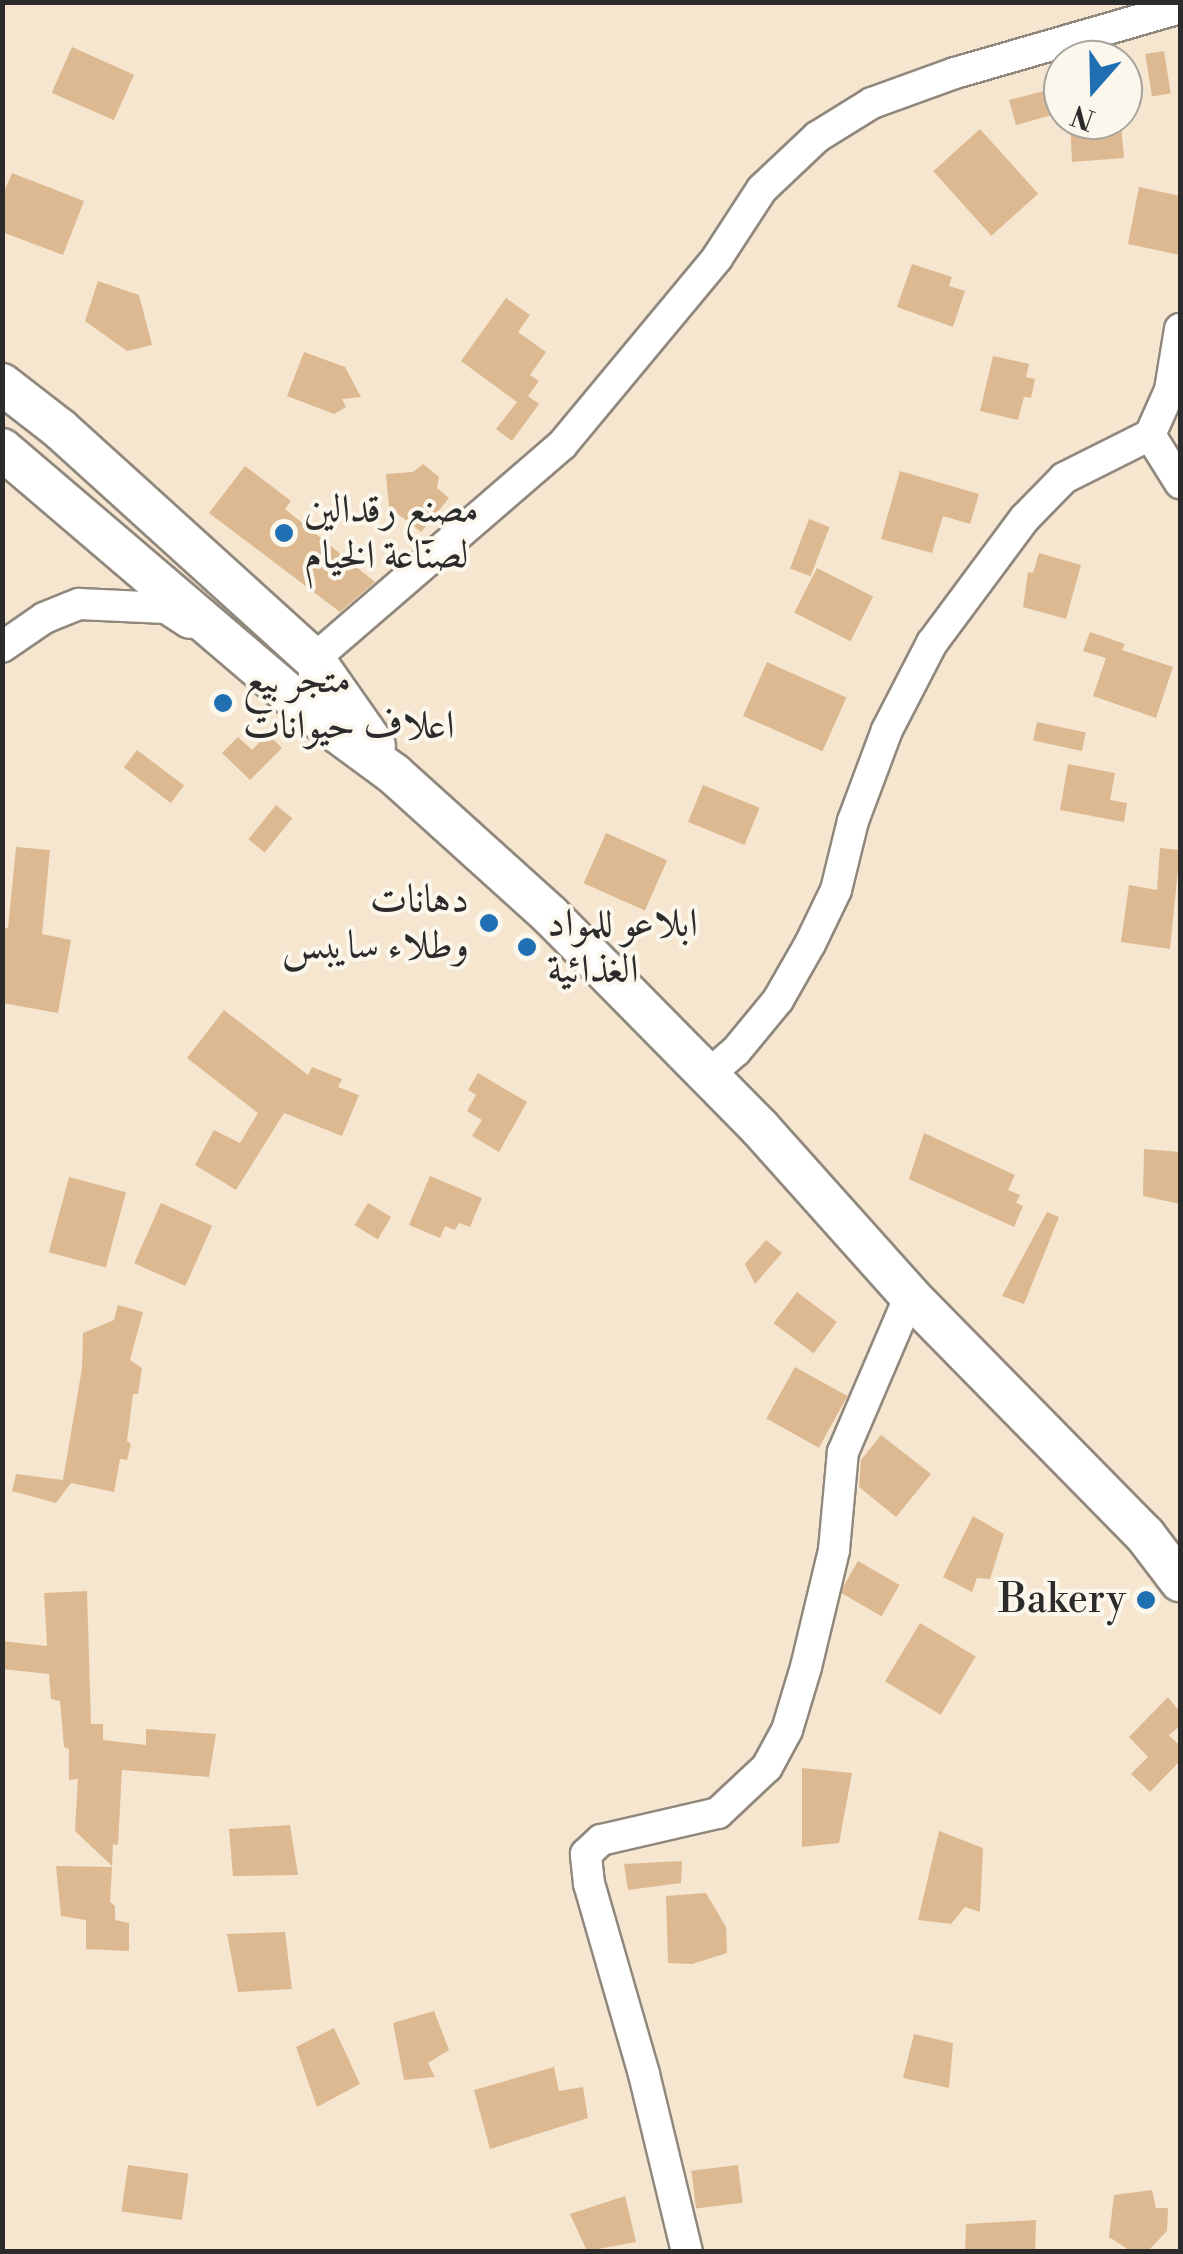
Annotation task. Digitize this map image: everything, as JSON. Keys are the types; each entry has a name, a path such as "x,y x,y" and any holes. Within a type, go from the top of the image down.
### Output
{"main road":[{"path":"2,384 60,429 314,658 394,774"},
{"path":"2,449 301,702 394,774 550,915 760,1128 910,1296 1145,1535 1180,1581"}],"street":[{"path":"2,648 44,618 80,604 166,608 301,702 314,658 562,445 716,258 762,189 816,138 872,103 1107,16 1180,8"},
{"path":"706,1076 736,1051 778,1000 810,944 836,890 853,821 888,730 932,643 1026,518 1064,478 1150,435 1170,390 1180,329"},
{"path":"1150,435 1180,482"},
{"path":"688,2252 644,2074 589,1884 586,1854 601,1840 718,1813 767,1767 787,1730 806,1668 834,1550 843,1452 910,1296"}],"building":[{"path":"72,47 134,75 114,120 52,93"},
{"path":"1164,51 1171,93 1152,96 1145,54"},
{"path":"1043,91 1043,118 1016,125 1009,100"},
{"path":"980,129 1038,194 991,236 933,171"},
{"path":"1071,140 1122,140 1124,158 1072,162"},
{"path":"12,173 84,201 63,255 2,232 2,197"},
{"path":"1139,187 1180,196 1180,255 1128,244"},
{"path":"912,264 952,277 949,286 965,291 953,327 897,307"},
{"path":"98,281 139,295 152,345 127,351 85,321"},
{"path":"506,298 530,315 518,332 546,352 530,375 539,381 528,396 539,404 512,441 496,429 517,402 461,361"},
{"path":"304,352 345,367 361,397 342,399 346,407 334,414 287,396"},
{"path":"993,356 1029,364 1026,377 1035,379 1031,398 1024,397 1018,420 980,411"},
{"path":"423,464 439,477 437,488 449,498 421,532 389,507 386,474 413,472"},
{"path":"245,466 291,501 285,509 375,582 340,612 209,513"},
{"path":"900,471 979,494 970,524 943,516 932,553 881,539"},
{"path":"809,519 830,527 811,576 790,568"},
{"path":"1039,553 1081,565 1066,619 1023,607 1028,572 1033,573"},
{"path":"817,568 873,597 850,641 794,613"},
{"path":"1090,632 1125,644 1122,650 1173,667 1156,718 1093,696 1106,658 1083,651"},
{"path":"767,662 846,697 822,751 743,716"},
{"path":"1037,722 1086,732 1082,751 1033,741"},
{"path":"268,734 282,748 250,780 222,753 238,737 252,750"},
{"path":"137,750 184,786 171,803 124,768"},
{"path":"1068,764 1115,773 1110,800 1127,803 1124,822 1060,810"},
{"path":"703,785 760,808 745,845 688,822"},
{"path":"276,805 292,818 265,852 248,839"},
{"path":"606,833 667,860 645,910 584,883"},
{"path":"16,847 50,850 42,934 71,940 58,1013 2,1003 2,927 8,928"},
{"path":"1160,848 1180,850 1170,949 1121,942 1129,885 1157,890"},
{"path":"224,1010 308,1075 312,1067 342,1079 338,1087 359,1095 342,1136 284,1113 236,1190 195,1165 214,1130 240,1143 258,1113 187,1058"},
{"path":"478,1073 527,1102 499,1152 472,1136 482,1120 467,1111 476,1095 468,1090"},
{"path":"924,1133 1015,1175 1008,1190 1020,1195 1016,1203 1023,1206 1014,1227 909,1179"},
{"path":"1144,1149 1180,1152 1180,1204 1143,1196"},
{"path":"430,1176 482,1198 470,1227 459,1223 455,1230 445,1226 440,1238 409,1225"},
{"path":"69,1177 126,1192 106,1268 49,1252"},
{"path":"161,1203 212,1226 185,1286 134,1263"},
{"path":"368,1203 391,1217 378,1239 355,1225"},
{"path":"1047,1212 1059,1217 1024,1304 1002,1296"},
{"path":"766,1240 782,1253 755,1284 745,1264"},
{"path":"797,1292 837,1322 813,1353 774,1323"},
{"path":"118,1305 143,1312 130,1360 142,1368 138,1394 133,1394 127,1441 131,1444 127,1460 120,1459 114,1492 71,1483 56,1503 12,1491 16,1474 63,1480 82,1368 83,1333 114,1320"},
{"path":"795,1367 847,1396 819,1448 766,1419"},
{"path":"881,1435 931,1474 896,1517 859,1487 861,1460"},
{"path":"973,1516 1004,1534 990,1579 977,1578 972,1592 943,1577"},
{"path":"858,1561 900,1585 882,1616 840,1592"},
{"path":"87,1591 91,1724 103,1724 103,1740 146,1745 146,1729 216,1734 209,1777 122,1770 118,1845 113,1844 112,1866 75,1831 78,1779 69,1780 69,1749 64,1747 60,1701 51,1699 49,1674 2,1669 2,1641 47,1646 44,1593"},
{"path":"920,1623 976,1656 941,1715 885,1681"},
{"path":"1168,1697 1180,1712 1180,1726 1169,1735 1180,1746 1180,1761 1150,1792 1131,1774 1148,1757 1129,1737"},
{"path":"802,1768 852,1773 839,1843 802,1847"},
{"path":"290,1825 298,1875 233,1876 229,1829"},
{"path":"939,1831 983,1848 980,1912 965,1907 951,1924 918,1920"},
{"path":"682,1861 681,1883 628,1890 624,1864"},
{"path":"56,1866 112,1867 110,1902 115,1906 115,1920 129,1923 129,1951 86,1949 86,1920 61,1916"},
{"path":"706,1893 726,1927 727,1953 692,1964 668,1963 666,1896"},
{"path":"285,1932 292,1989 238,1992 227,1934"},
{"path":"434,2011 449,2050 428,2063 435,2077 404,2080 393,2023"},
{"path":"334,2028 360,2084 317,2107 296,2047"},
{"path":"914,2034 953,2043 949,2088 903,2078"},
{"path":"554,2067 559,2091 583,2087 588,2118 490,2149 474,2090"},
{"path":"128,2165 188,2173 182,2220 121,2212"},
{"path":"738,2165 743,2203 696,2208 691,2171"},
{"path":"1152,2190 1156,2208 1168,2208 1167,2231 1147,2252 1132,2252 1109,2237 1114,2195"},
{"path":"625,2196 636,2242 587,2251 570,2214"},
{"path":"1036,2220 1035,2252 965,2252 966,2224"}],"place":[{"name":"مصنع رقدالين لصناعة الخيام","path":"284,533"},
{"name":"متجر بيع اعلاف حيوانات","path":"223,703"},
{"name":"دهانات وطلاء سايبس","path":"489,923"},
{"name":"ابلاعو للمواد الغذائية","path":"527,947"},
{"name":"Bakery","path":"1146,1600"}]}
